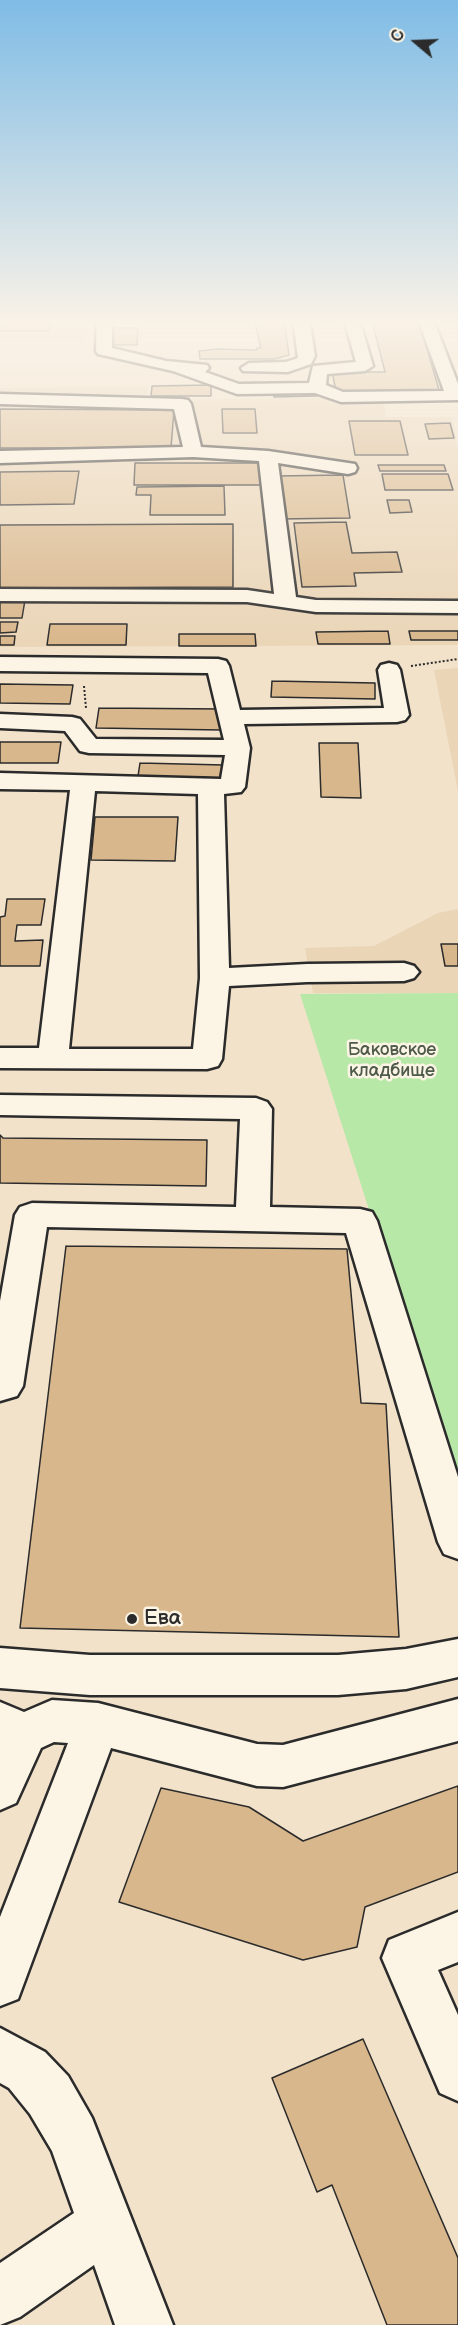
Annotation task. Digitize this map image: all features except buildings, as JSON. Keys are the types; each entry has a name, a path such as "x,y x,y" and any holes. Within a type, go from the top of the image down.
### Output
{"street":[{"path":"187,428 193,453"},
{"path":"0,457 193,453 268,456 348,468"},
{"path":"268,456 286,602"},
{"path":"0,595 247,596 316,606 455,607"},
{"path":"0,664 218,666 238,748 232,787 0,781"},
{"path":"230,717 397,716 389,670"},
{"path":"0,721 72,724 88,746 238,748"},
{"path":"53,1059 83,783"},
{"path":"0,1059 207,1059 216,978 211,786"},
{"path":"216,978 307,973 404,972"},
{"path":"0,1105 256,1108 254,1219"},
{"path":"0,1386 4,1386 32,1215 360,1221 458,1542"},
{"path":"0,1668 90,1675 338,1675 406,1669 458,1658"},
{"path":"0,1788 12,1728 52,1721 98,1724 257,1765 283,1766 458,1720"},
{"path":"0,1981 98,1724"},
{"path":"458,1937 407,1958 458,2075"},
{"path":"0,2054 27,2070 49,2095 73,2137 104,2225 144,2325"},
{"path":"0,2297 104,2225"}],"path":[{"path":"389,670 458,659"}],"shaded area":[{"path":"0,428 454,428 458,450 458,645 0,647"},
{"path":"458,668 458,791 434,670"},
{"path":"458,909 458,993 313,993 305,948 374,946 438,913"}],"green space":[{"name":"Баковское кладбище","path":"458,993 458,1488 300,994"}],"place":[{"name":"Ева","path":"132,1619"}]}
